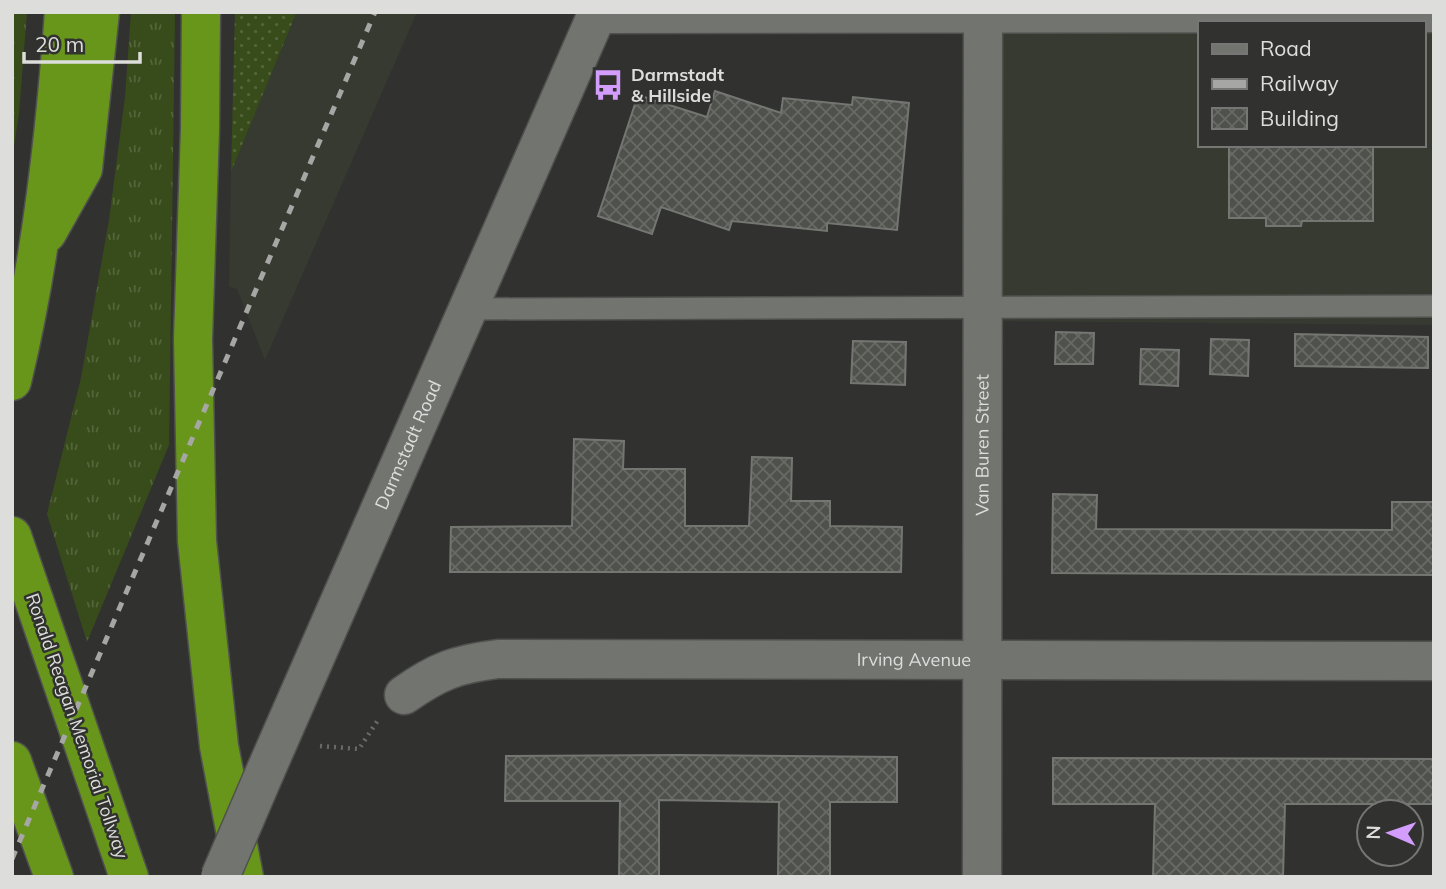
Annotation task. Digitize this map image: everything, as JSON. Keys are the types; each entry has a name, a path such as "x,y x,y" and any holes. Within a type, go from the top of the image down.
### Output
{"highway":[{"path":"12,381 37,250 60,76 64,12"},
{"path":"37,250 83,169 100,12"},
{"path":"201,12 193,339 197,541 219,746 244,877"},
{"name":"Ronald Reagan Memorial Tollway","path":"12,536 129,877"},
{"path":"12,761 54,877"}],"street":[{"path":"598,13 1434,13"},
{"name":"Darmstadt Road","path":"219,877 598,13"},
{"name":"Van Buren Street","path":"982,877 983,13"},
{"name":"Irving Avenue","path":"404,695 430,677 463,663 498,659 1434,661"}],"lane":[{"path":"469,309 1434,306"}],"path":[{"path":"311,743 359,749 378,720 404,695"}],"shaded area":[{"path":"297,12 417,12 265,360 237,289 229,287 231,172"},
{"path":"988,12 1434,12 1434,325 990,321"}],"green space":[{"path":"12,12 27,12 19,113 12,159"},
{"path":"131,12 175,12 169,445 87,642 47,514 81,378 109,220 125,97"},
{"path":"235,12 296,14 231,172"}],"building":[{"path":"715,91 781,113 783,98 852,105 853,97 909,103 897,230 827,223 827,231 732,221 729,230 661,207 652,234 598,216 638,95 707,117"},
{"path":"1229,147 1373,147 1373,221 1302,221 1301,226 1266,226 1266,218 1229,218"},
{"path":"1056,332 1094,333 1093,364 1055,364"},
{"path":"1295,334 1428,337 1428,368 1295,366"},
{"path":"1211,339 1249,340 1248,376 1210,374"},
{"path":"853,341 906,342 905,385 851,383"},
{"path":"1141,349 1179,350 1178,386 1140,384"},
{"path":"574,439 624,441 623,469 685,469 685,526 749,526 752,457 792,458 791,501 830,501 830,526 902,527 901,572 450,572 451,527 572,526"},
{"path":"1053,494 1097,495 1096,529 1392,530 1392,502 1434,502 1434,575 1052,573"},
{"path":"506,756 897,757 897,802 830,802 830,876 778,876 779,802 659,800 659,877 619,877 620,801 505,801"},
{"path":"1053,758 1434,759 1434,804 1425,804 1425,798 1355,798 1355,804 1285,804 1283,877 1153,877 1155,804 1053,804"}],"railway":[{"path":"12,859 375,12"}],"place":[{"name":"Darmstadt & Hillside","path":"608,85"}]}
